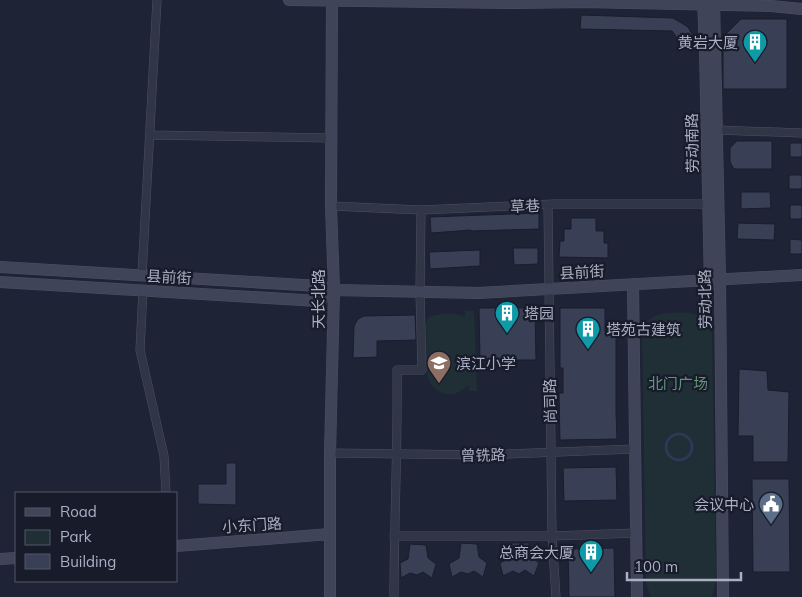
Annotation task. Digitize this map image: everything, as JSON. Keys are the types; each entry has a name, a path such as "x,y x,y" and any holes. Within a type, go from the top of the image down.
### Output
{"street":[{"path":"142,275 157,0"},
{"path":"290,0 708,2 802,9"},
{"name":"天长北路","path":"330,597 330,453 334,290 332,0"},
{"name":"劳动北路","path":"708,2 717,130 713,204 723,597"},
{"name":"劳动南路","path":"708,2 705,50 713,204"},
{"path":"717,130 802,133"},
{"path":"150,135 332,138"},
{"name":"草巷","path":"332,206 422,210 548,205 713,204"},
{"name":"尚司路","path":"548,205 552,536 556,597"},
{"path":"394,597 394,536 398,454 397,370 422,370 420,292 422,210"},
{"name":"县前街","path":"0,267 319,286 334,290 478,293 715,282 734,278 802,275"},
{"name":"县前街","path":"0,282 319,301 334,290"},
{"path":"630,286 637,597"},
{"path":"143,290 140,350 164,456 166,492"},
{"name":"曾铣路","path":"330,453 485,456 635,449"},
{"path":"394,536 552,536 636,533"},
{"name":"小东门路","path":"178,546 330,534"},
{"path":"0,560 15,558"}],"green space":[{"path":"465,311 474,311 477,391 469,391 469,385 456,393 444,394 429,382 426,325 428,317 452,313 465,318"},
{"name":"北门广场","path":"690,313 699,315 705,320 710,326 712,335 716,582 712,597 651,597 646,584 642,336 649,321 660,314"}],"building":[{"path":"581,15 673,18 688,27 697,43 680,42 672,31 580,29"},
{"name":"黄岩大厦","path":"741,19 787,19 787,89 723,89 723,37"},
{"path":"737,141 772,141 772,169 734,169 730,162 730,148"},
{"path":"790,143 802,143 802,157 790,157"},
{"path":"789,175 802,175 802,189 789,189"},
{"path":"741,192 770,192 771,208 741,209"},
{"path":"790,205 802,205 802,219 790,219"},
{"path":"539,213 539,229 471,230 431,233 430,217"},
{"path":"571,218 596,218 596,231 604,231 604,243 608,243 608,258 559,257 560,241 564,241 564,229 571,229"},
{"path":"738,223 775,224 774,240 737,239"},
{"path":"790,239 802,240 802,254 790,254"},
{"path":"513,248 538,248 538,264 514,265"},
{"path":"480,250 480,266 430,269 429,252"},
{"name":"塔园","path":"479,308 535,308 536,360 480,360"},
{"name":"塔苑古建筑","path":"560,308 605,308 605,332 616,332 617,439 560,440 559,393 563,393 563,368 560,368"},
{"path":"415,315 416,340 377,341 377,357 353,358 354,326 358,319 364,316"},
{"path":"739,369 767,371 768,390 789,392 788,462 753,462 753,436 738,436"},
{"path":"226,463 236,463 236,505 198,504 198,484 226,484"},
{"path":"616,467 617,500 564,501 563,468"},
{"name":"会议中心","path":"752,479 789,479 790,572 753,572"},
{"path":"461,543 477,544 479,557 487,563 483,577 474,571 468,574 461,572 452,577 449,564 459,558"},
{"path":"512,543 529,543 530,556 539,563 534,576 525,570 519,574 513,571 503,576 500,563 511,557"},
{"path":"410,544 426,545 428,558 436,564 432,578 423,572 417,575 410,573 401,578 400,563 408,559"},
{"name":"总商会大厦","path":"614,548 615,597 569,597 568,549"}],"waterway":[{"path":"679,434 688,438 692,447 688,456 679,460 670,456 666,447 670,438 679,434"}],"place":[{"name":"黄岩大厦","path":"755,63"},
{"name":"塔园","path":"507,334"},
{"name":"塔苑古建筑","path":"588,350"},
{"name":"滨江小学","path":"439,384"},
{"name":"会议中心","path":"771,525"},
{"name":"总商会大厦","path":"591,573"}]}
